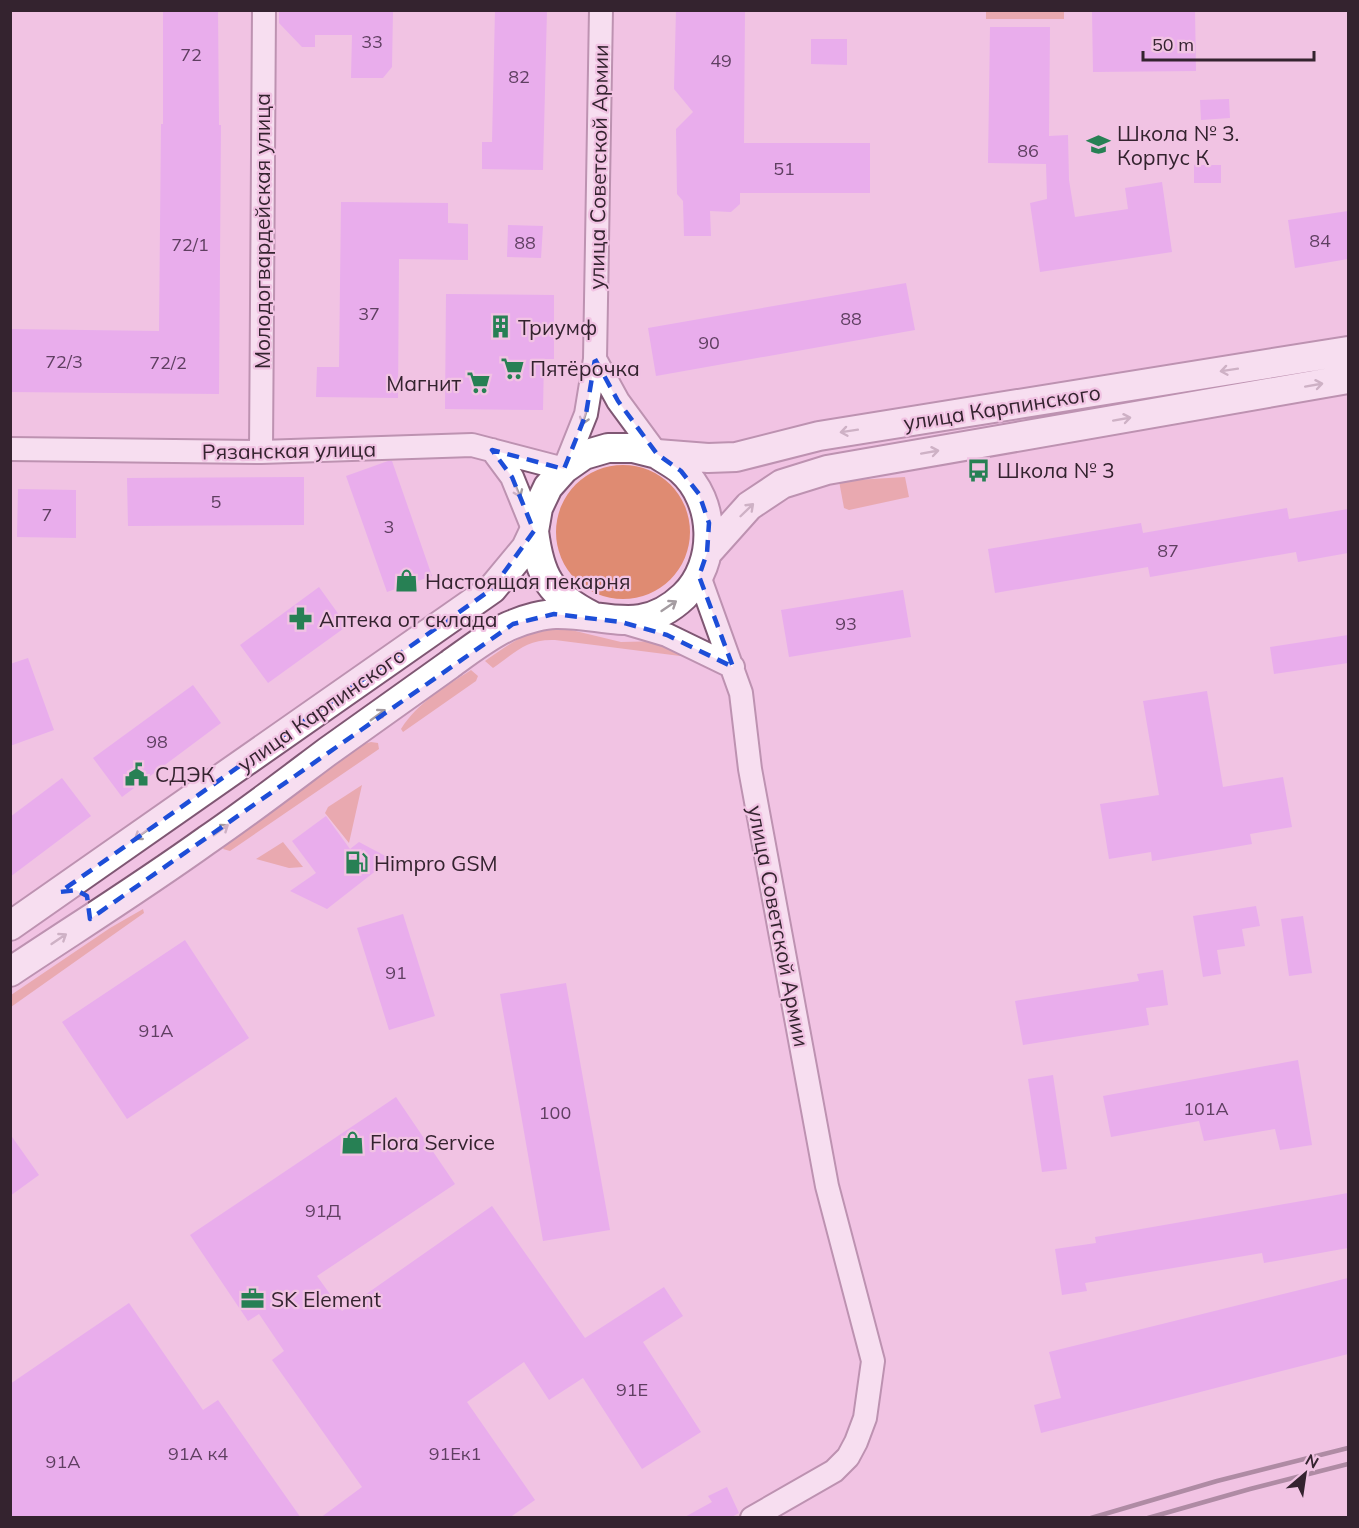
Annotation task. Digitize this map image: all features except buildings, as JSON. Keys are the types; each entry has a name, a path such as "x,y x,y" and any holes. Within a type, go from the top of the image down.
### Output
{"main road":[{"name":"улица Карпинского","path":"10,926 492,589 526,548 534,531 538,508 548,487 564,469 584,455 608,448 633,448 657,454 736,458 819,436 1348,351"},
{"name":"улица Карпинского","path":"10,972 206,841 455,661 513,624 554,614 607,620 645,619 666,610 685,595 703,564 749,507 782,484 827,470 1348,379"},
{"name":"улица Карпинского","path":"657,454 681,471 699,494 708,523 703,564"},
{"name":"улица Карпинского","path":"534,531 538,559 550,584 569,604 607,620"},
{"path":"60,892 76,890 87,896 91,906 90,919"}],"street":[{"name":"Молодогвардейская улица","path":"261,452 264,10"},
{"name":"улица Советской Армии","path":"564,469 586,414 595,359 600,10"},
{"path":"595,359 618,401 657,454"},
{"name":"Рязанская улица","path":"10,449 261,452 472,445 564,469"},
{"path":"492,450 512,477 534,531"},
{"name":"улица Советской Армии","path":"703,564 741,693 750,769 828,1186 873,1361 865,1418 848,1457 834,1471 752,1518"},
{"path":"607,620 667,635 733,667"}],"highlighted area":[{"path":"595,359 618,401 657,454 681,471 699,494 709,523 707,553 699,576 733,667 667,635 621,622 554,614 513,624 90,919 87,896 76,890 60,892 492,589 534,531 512,477 492,450 564,469 586,414"}],"shaded area":[{"path":"986,11 1064,11 1064,19 986,19"},
{"path":"623,465 649,470 671,484 685,506 690,532 685,558 671,580 649,594 623,599 597,594 575,580 561,558 556,532 561,506 575,484 597,470"},
{"path":"905,477 909,497 849,510 844,508 839,481"},
{"path":"550,628 563,628 621,642 663,641 688,657 545,640 529,644 493,668 485,661 524,636"},
{"path":"471,670 478,676 476,681 403,732 401,729 415,711 442,689"},
{"path":"378,743 379,749 230,851 223,849 226,843 364,744"},
{"path":"362,785 349,843 325,813 328,807"},
{"path":"283,842 303,867 289,868 256,859"},
{"path":"143,909 144,913 11,1007 11,995 110,928"}],"railway":[{"path":"1091,1518 1217,1481 1348,1448"},
{"path":"1148,1518 1348,1464"}],"place":[{"name":"Школа № 3. Корпус К","path":"1099,145"},
{"name":"Триумф","path":"500,327"},
{"name":"Пятёрочка","path":"512,368"},
{"name":"Магнит","path":"479,383"},
{"name":"Школа № 3","path":"979,470"},
{"name":"Настоящая пекарня","path":"407,581"},
{"name":"Аптека от склада","path":"301,619"},
{"name":"СДЭК","path":"137,774"},
{"name":"Himpro GSM","path":"356,863"},
{"name":"Flora Service","path":"352,1142"},
{"name":"SK Element","path":"253,1299"}]}
